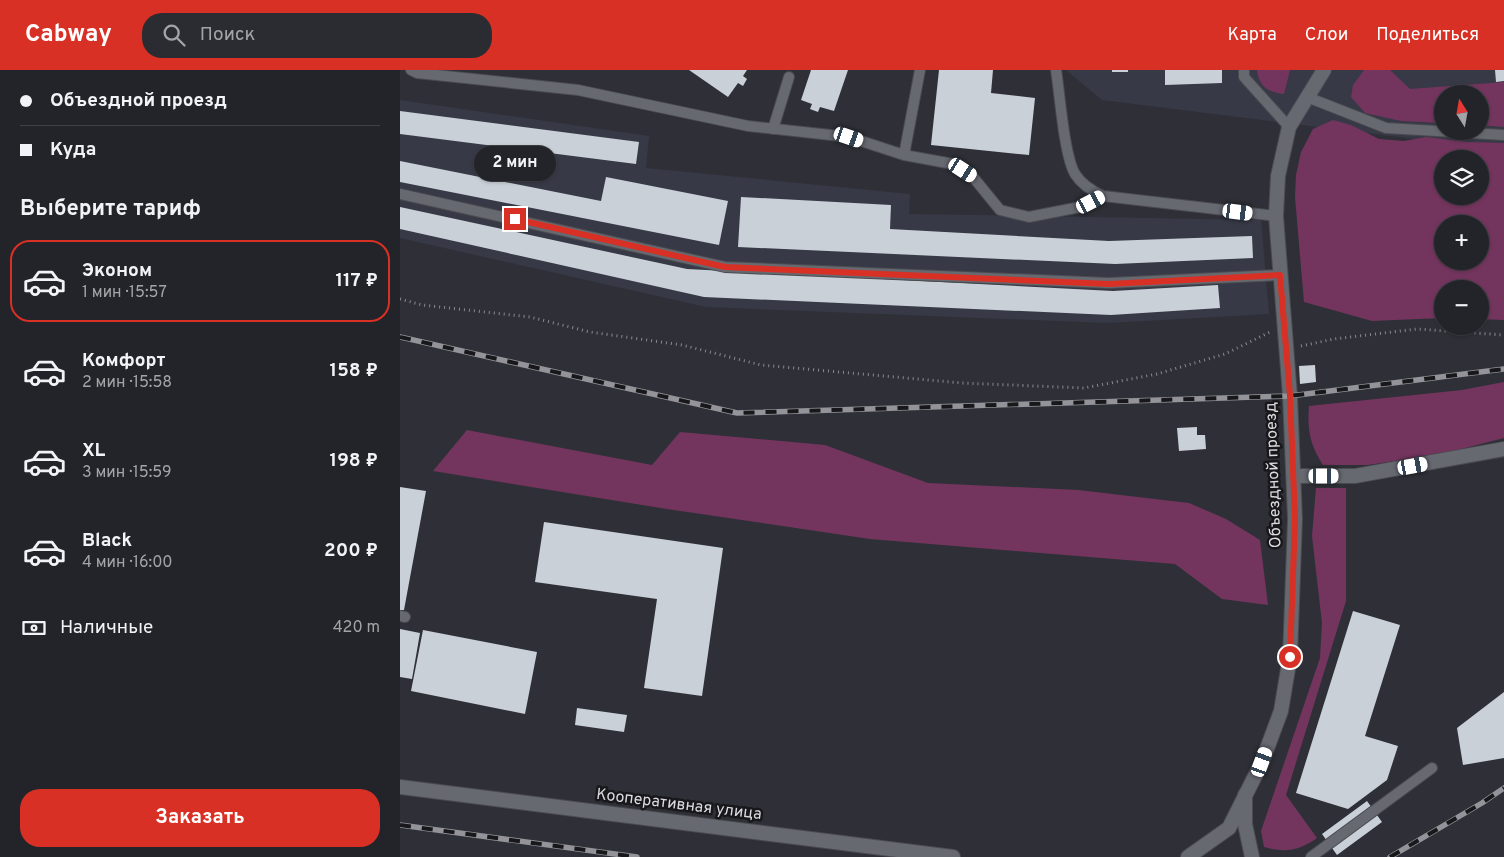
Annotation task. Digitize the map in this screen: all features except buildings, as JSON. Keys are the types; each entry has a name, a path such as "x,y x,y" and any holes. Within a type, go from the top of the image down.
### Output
{"main road":[{"name":"Объездной проезд","path":"1188,857 1229,828 1262,762 1280,710 1290,657 1295,519 1294,476 1276,216 1278,176 1290,126 1324,70"},
{"path":"1294,476 1355,476 1504,449"},
{"name":"Кооперативная улица","path":"400,787 953,857"},
{"path":"1245,795 1245,824 1252,857"}],"lane":[{"path":"411,70 417,73 578,90 748,126 849,137 904,155 953,164 973,177 1000,210 1029,217 1080,207 1103,196"},
{"path":"773,129 790,73 780,70"},
{"path":"904,155 920,70"},
{"path":"1056,70 1069,157 1075,174 1087,188 1103,196 1276,216"},
{"path":"1244,70 1244,77 1290,126"},
{"path":"1307,97 1386,128 1504,135"},
{"path":"400,194 725,267 1109,284 1280,275"},
{"path":"1311,857 1432,768"}],"path":[{"path":"400,299 422,305 530,317 590,332 682,345 761,365 962,383 1084,388 1157,374 1225,354 1284,326"},
{"path":"1286,350 1334,339 1417,329 1504,335"}],"shaded area":[{"path":"1066,70 1504,70 1504,150 1102,100"},
{"path":"1257,70 1290,70 1284,94 1273,92 1265,87 1258,76"},
{"path":"1364,70 1390,70 1410,89 1434,87 1434,123 1401,121 1365,113 1351,97 1353,85"},
{"path":"1504,82 1504,127 1489,126 1489,85 1464,85"},
{"path":"400,100 649,136 646,168 910,194 909,214 1261,220 1269,314 1108,323 706,307 400,238"},
{"path":"1333,120 1351,125 1379,139 1404,141 1426,137 1434,138 1434,140 1504,143 1504,320 1489,319 1489,280 1434,280 1434,318 1372,321 1304,302 1295,197 1296,175 1301,152 1313,129"},
{"path":"1504,382 1504,438 1438,455 1367,465 1323,465 1312,444 1309,430 1309,406 1462,390"},
{"path":"467,430 652,465 680,432 825,445 928,483 1078,490 1189,503 1226,519 1260,540 1268,605 1222,599 1175,564 870,539 667,509 433,471"},
{"path":"1316,488 1346,488 1346,601 1286,795 1317,838 1304,846 1292,850 1279,850 1264,847 1261,831 1320,658 1322,623 1312,536"}],"railway":[{"path":"400,337 737,413 1290,396 1504,369"},
{"path":"1390,857 1504,788"},
{"path":"400,825 637,857"}],"route":[{"path":"515,219 725,267 1109,284 1280,275 1290,396 1294,476 1295,519 1290,657"}]}
